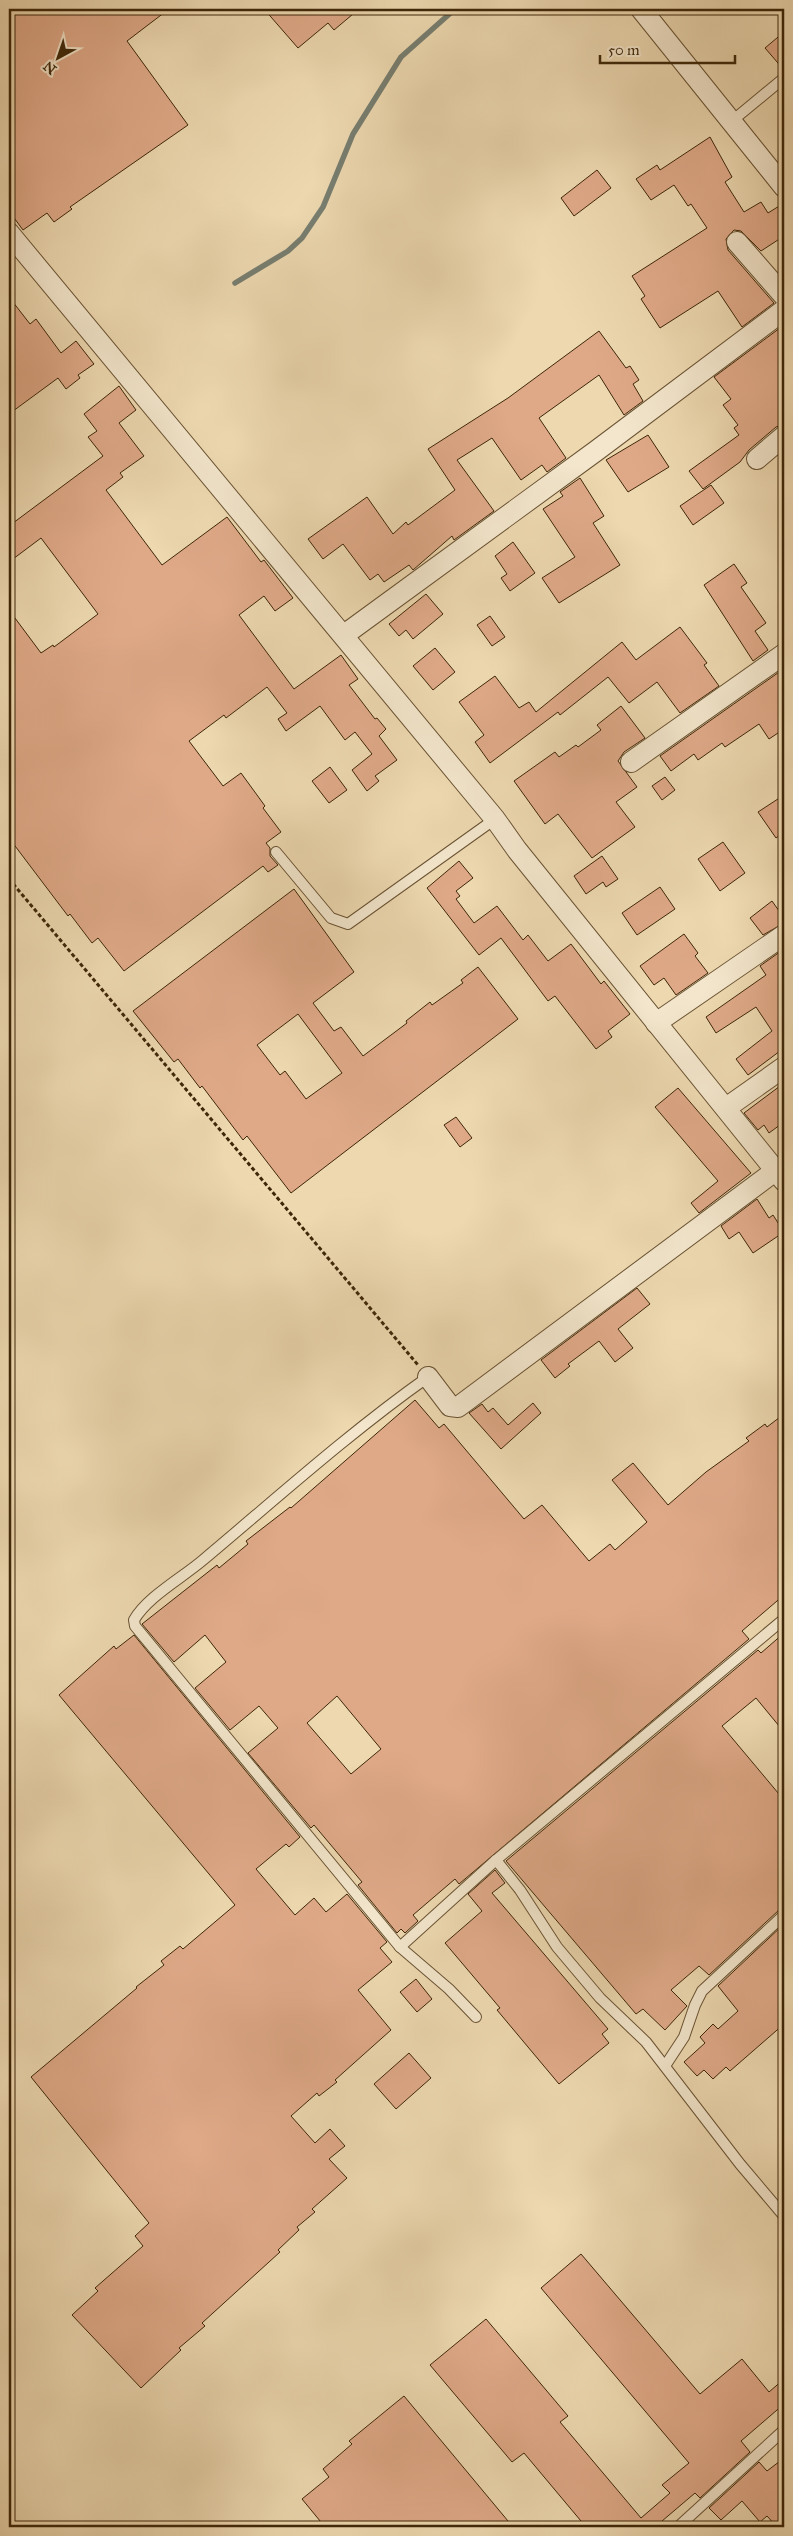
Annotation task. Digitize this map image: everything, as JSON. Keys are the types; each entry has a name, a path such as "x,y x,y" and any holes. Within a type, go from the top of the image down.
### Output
{"street":[{"path":"641,9 784,187"},
{"path":"9,233 495,819 780,1176 458,1407 450,1406 428,1377"},
{"path":"737,242 784,296"},
{"path":"344,635 596,451 784,310"},
{"path":"758,459 784,436"},
{"path":"631,762 784,654"},
{"path":"656,1022 784,934"},
{"path":"726,1108 784,1067"}],"lane":[{"path":"732,121 784,78"},
{"path":"276,852 331,918 348,924 495,819"},
{"path":"428,1377 382,1409 182,1578 140,1609 134,1620 135,1626 400,1948 449,1989 476,2017"},
{"path":"400,1948 496,1860 784,1619"},
{"path":"496,1860 520,1890 557,1946 600,1998 646,2042 740,2164 784,2216"},
{"path":"665,2066 684,2037 695,2004 702,1991 784,1915"},
{"path":"678,2527 784,2430"}],"path":[{"path":"9,879 428,1377"}],"building":[{"path":"9,9 169,9 127,41 188,125 70,207 72,209 54,222 47,213 23,230 9,211"},
{"path":"264,9 359,9 334,30 328,23 298,48"},
{"path":"784,32 784,70 765,48"},
{"path":"710,137 732,177 725,182 744,212 761,202 768,213 784,203 784,236 761,251 741,231 734,230 726,239 728,250 774,303 742,327 718,291 660,328 641,299 645,296 632,276 707,228 691,204 688,206 674,185 651,200 636,179 657,165 660,170"},
{"path":"597,170 611,188 574,216 561,198"},
{"path":"9,297 30,324 36,319 61,353 76,341 94,364 78,375 80,378 66,389 58,378 9,414"},
{"path":"784,325 784,424 776,427 749,450 740,462 703,489 689,471 739,435 734,428 738,425 723,405 731,399 714,377"},
{"path":"599,331 626,368 630,366 639,380 633,384 643,401 624,415 599,375 539,418 566,458 547,472 542,465 521,480 492,438 457,460 494,511 454,540 452,536 413,570 409,565 384,582 378,574 370,580 343,544 323,559 308,539 367,497 393,534 406,522 408,525 455,490 428,449 508,398"},
{"path":"119,386 136,410 119,423 144,456 120,473 123,477 106,490 162,565 227,517 261,562 264,560 293,598 275,611 264,596 239,615 294,689 341,655 358,679 349,685 375,719 377,718 386,729 379,736 397,760 375,776 379,781 367,791 352,770 372,754 355,732 345,740 320,706 286,731 278,719 287,713 267,687 226,718 224,715 189,741 223,786 241,773 265,806 263,808 281,832 266,843 270,848 270,856 278,865 268,872 263,866 124,971 98,938 92,943 70,914 68,916 9,838 9,610 41,653 53,645 54,647 98,614 41,538 9,562 9,526 103,456 88,437 97,431 84,414"},
{"path":"648,435 669,467 628,492 606,460"},
{"path":"580,478 604,516 593,523 620,565 559,603 542,578 575,557 543,509 563,496 560,492"},
{"path":"711,485 724,503 693,525 680,506"},
{"path":"513,542 535,573 510,591 501,578 507,574 495,556"},
{"path":"734,564 747,583 741,587 766,623 755,631 768,650 753,661 704,585"},
{"path":"426,594 443,614 413,639 406,630 399,636 389,624"},
{"path":"490,616 505,637 492,646 477,625"},
{"path":"680,627 707,663 704,665 719,686 680,713 657,682 629,703 608,677 560,715 558,712 490,763 475,742 484,735 459,702 495,676 519,708 529,702 536,712 622,642 636,660"},
{"path":"435,648 455,672 433,690 413,666"},
{"path":"782,670 784,673 784,729 769,739 759,724 725,747 722,743 698,760 694,754 671,771 660,756"},
{"path":"621,706 645,738 624,752 618,761 637,787 616,802 635,827 592,858 558,814 545,824 514,781 555,752 559,757 576,745 578,747 601,730 597,725"},
{"path":"330,767 347,790 329,803 312,781"},
{"path":"665,777 675,790 662,800 652,786"},
{"path":"784,795 784,832 776,838 758,812"},
{"path":"723,842 745,873 720,891 698,859"},
{"path":"602,856 618,879 606,887 603,882 586,894 574,876"},
{"path":"459,861 473,878 456,891 460,896 456,899 474,923 497,906 523,940 528,935 548,961 571,944 601,984 604,981 630,1014 608,1031 612,1037 596,1049 555,996 548,1001 501,938 479,955 427,888"},
{"path":"660,887 675,909 637,935 622,913"},
{"path":"294,889 354,972 313,1003 334,1031 341,1027 363,1056 407,1023 406,1021 430,1002 432,1005 463,983 461,980 478,967 518,1019 291,1193 247,1136 243,1140 202,1086 200,1088 178,1059 174,1062 133,1011","holes":["298,1014 342,1073 306,1099 285,1071 280,1075 257,1045"]},
{"path":"772,901 784,918 784,923 763,935 750,918"},
{"path":"684,934 698,953 695,956 708,973 676,995 664,978 654,985 640,966"},
{"path":"784,949 784,1048 748,1075 736,1059 772,1031 756,1007 716,1033 706,1017 766,975 760,966"},
{"path":"784,1083 784,1122 769,1133 764,1125 758,1130 744,1113"},
{"path":"678,1088 751,1173 699,1213 691,1203 718,1181 655,1107"},
{"path":"456,1117 472,1138 460,1147 444,1125"},
{"path":"757,1199 769,1218 773,1215 784,1232 753,1253 739,1232 729,1239 721,1226"},
{"path":"637,1288 650,1304 618,1329 633,1348 615,1362 599,1341 568,1364 570,1366 555,1378 541,1360"},
{"path":"415,1400 439,1428 444,1424 524,1519 542,1505 589,1561 610,1544 615,1550 647,1522 612,1480 633,1463 668,1505 706,1472 749,1441 746,1438 765,1424 767,1427 784,1414 784,1595 742,1631 749,1639 459,1884 455,1879 413,1915 418,1921 405,1933 401,1929 397,1933 358,1885 362,1882 314,1825 311,1828 248,1753 278,1728 259,1706 230,1730 195,1688 226,1662 205,1635 174,1662 142,1624 217,1565 219,1568 248,1544 246,1541 291,1508","holes":["337,1696 381,1749 351,1774 307,1723"]},
{"path":"533,1403 541,1413 501,1449 469,1413 482,1404 488,1412 493,1408 508,1425"},
{"path":"784,1633 784,1732 756,1698 722,1726 784,1800 784,1908 779,1910 709,1975 699,1966 671,1990 687,2006 665,2030 643,2009 636,2014 506,1861 758,1650 761,1653"},
{"path":"134,1635 300,1837 289,1847 286,1844 256,1869 295,1915 314,1898 326,1912 347,1894 387,1942 380,1948 392,1962 358,1990 391,2030 335,2080 337,2082 319,2096 317,2093 291,2116 315,2143 330,2129 345,2146 329,2159 347,2178 312,2209 315,2212 297,2227 299,2230 278,2250 280,2252 202,2323 205,2326 179,2348 181,2350 141,2388 72,2315 98,2291 95,2288 143,2246 135,2236 149,2223 31,2077 164,1965 161,1961 180,1946 183,1949 235,1905 59,1695 114,1646 116,1649"},
{"path":"495,1870 505,1883 492,1893 608,2029 602,2034 609,2043 559,2084 497,2010 500,2008 445,1943 482,1911 468,1894"},
{"path":"784,1924 784,2024 730,2071 726,2067 713,2079 704,2070 697,2076 684,2062 705,2043 700,2037 713,2024 718,2029 738,2011 718,1986"},
{"path":"416,1979 432,1999 417,2012 400,1992"},
{"path":"409,2053 431,2078 396,2109 374,2084"},
{"path":"581,2254 700,2394 742,2359 769,2392 784,2379 784,2404 741,2441 750,2452 700,2498 695,2493 655,2527 586,2527 524,2453 512,2462 430,2365 486,2319 568,2416 560,2422 641,2518 670,2493 662,2485 689,2463 541,2288"},
{"path":"404,2396 513,2527 325,2527 302,2499 329,2477 323,2469 352,2444 349,2441"},
{"path":"784,2458 784,2527 777,2527 767,2516 760,2522 742,2501 721,2520 709,2508 759,2462 767,2471"}],"waterway":[{"path":"235,283 288,251 302,238 323,207 353,134 401,57 455,9"}]}
